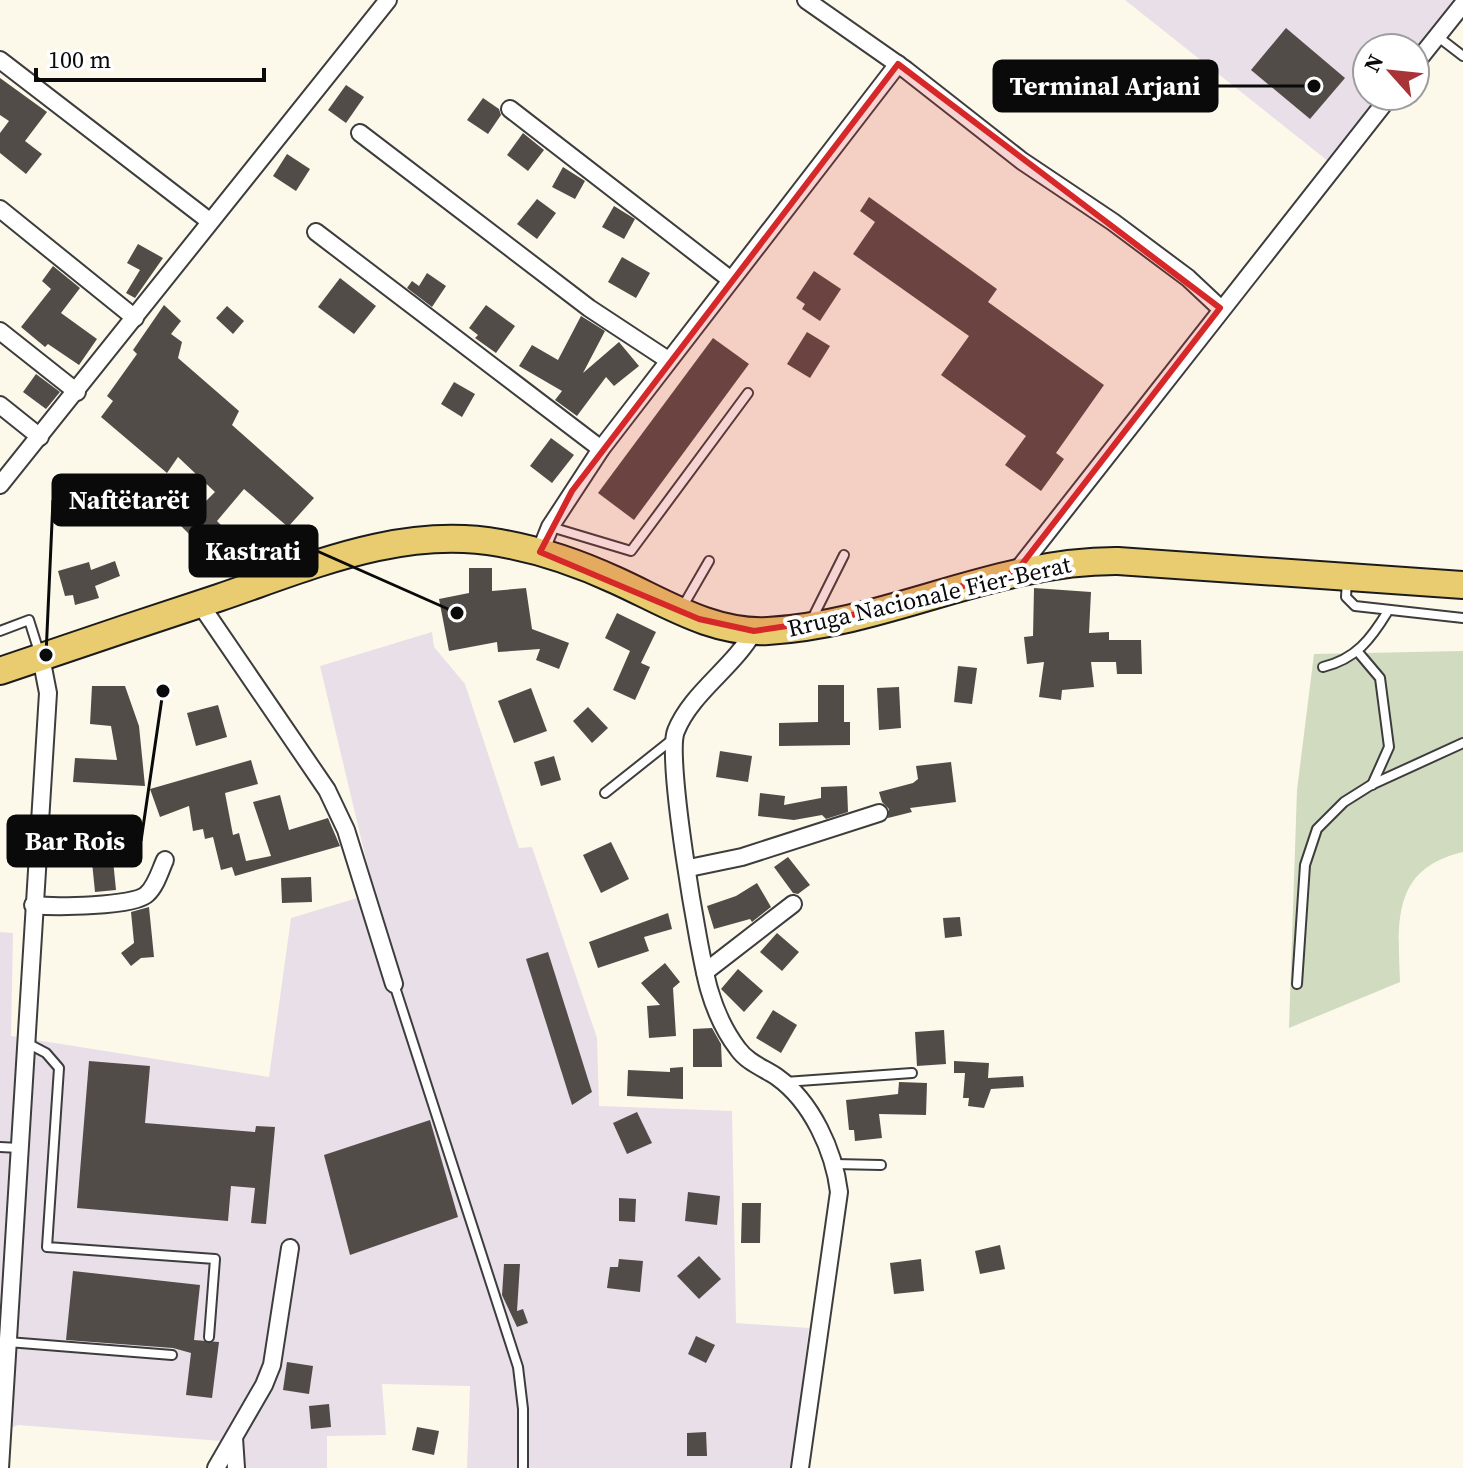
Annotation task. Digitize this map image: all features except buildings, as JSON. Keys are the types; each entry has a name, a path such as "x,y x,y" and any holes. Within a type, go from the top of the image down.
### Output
{"main road":[{"name":"Rruga Nacionale Fier-Berat","path":"0,671 339,557 409,540 462,538 540,552 585,567 717,625 754,631 809,625 1016,572 1108,561 1463,585"}],"street":[{"path":"0,485 77,392 208,220 388,0"},
{"path":"806,0 898,64 1022,161 1188,278 1220,308"},
{"path":"1431,44 1463,4"},
{"path":"0,60 208,220"},
{"path":"540,552 550,527 601,449 898,64"},
{"path":"510,109 731,280"},
{"path":"1016,572 1220,308 1377,112"},
{"path":"360,133 589,308 668,360"},
{"path":"0,209 135,318"},
{"path":"316,232 601,449"},
{"path":"0,331 77,392"},
{"path":"0,405 40,437"},
{"path":"200,604 327,790 346,830 394,984"},
{"path":"754,631 741,654 687,712 673,739 674,775 705,972 718,1015 739,1051 784,1082 802,1101 834,1164 839,1192 800,1468"},
{"path":"0,1468 48,693 41,657"},
{"path":"689,868 742,857 879,813"},
{"path":"33,905 63,907 140,899 154,885 165,860"},
{"path":"705,972 793,904"},
{"path":"216,1468 264,1385 272,1365 290,1248"},
{"path":"234,1434 236,1468"}],"lane":[{"path":"1437,36 1463,56"},
{"path":"550,527 631,551 748,393"},
{"path":"809,625 844,555"},
{"path":"680,611 709,561"},
{"path":"1347,578 1349,603 1388,611 1463,618"},
{"path":"1323,667 1347,660 1358,652 1388,611"},
{"path":"0,631 29,620 41,657"},
{"path":"1358,652 1380,678 1389,747 1371,785"},
{"path":"605,793 673,739"},
{"path":"1297,984 1308,847 1329,814 1371,785 1463,743"},
{"path":"394,984 512,1345 523,1409 523,1468"},
{"path":"25,1042 46,1053 59,1068 47,1247 215,1259 209,1337"},
{"path":"784,1082 912,1073"},
{"path":"0,1147 19,1148"},
{"path":"834,1164 881,1165"},
{"path":"8,1342 172,1355"}],"highlighted area":[{"path":"898,64 1220,308 1016,572 841,618 754,631 699,619 540,552 572,491"}],"shaded area":[{"path":"1125,0 1454,0 1429,32 1351,32 1351,112 1366,112 1328,161"},
{"path":"432,632 434,647 465,684 519,848 532,847 597,1038 599,1106 732,1111 736,1323 809,1328 792,1468 467,1468 470,1386 382,1384 386,1435 327,1436 327,1468 233,1468 221,1441 18,1425 0,1432 0,932 13,933 11,1036 269,1077 291,918 374,893 320,666"}],"green space":[{"path":"1463,651 1463,852 1440,860 1422,871 1411,885 1400,919 1400,982 1289,1028 1297,790 1314,654"}],"place":[{"name":"Terminal Arjani","path":"1314,86"},
{"name":"Kastrati","path":"457,613"},
{"name":"Naftëtarët","path":"46,655"},
{"name":"Bar Rois","path":"163,691"}]}
